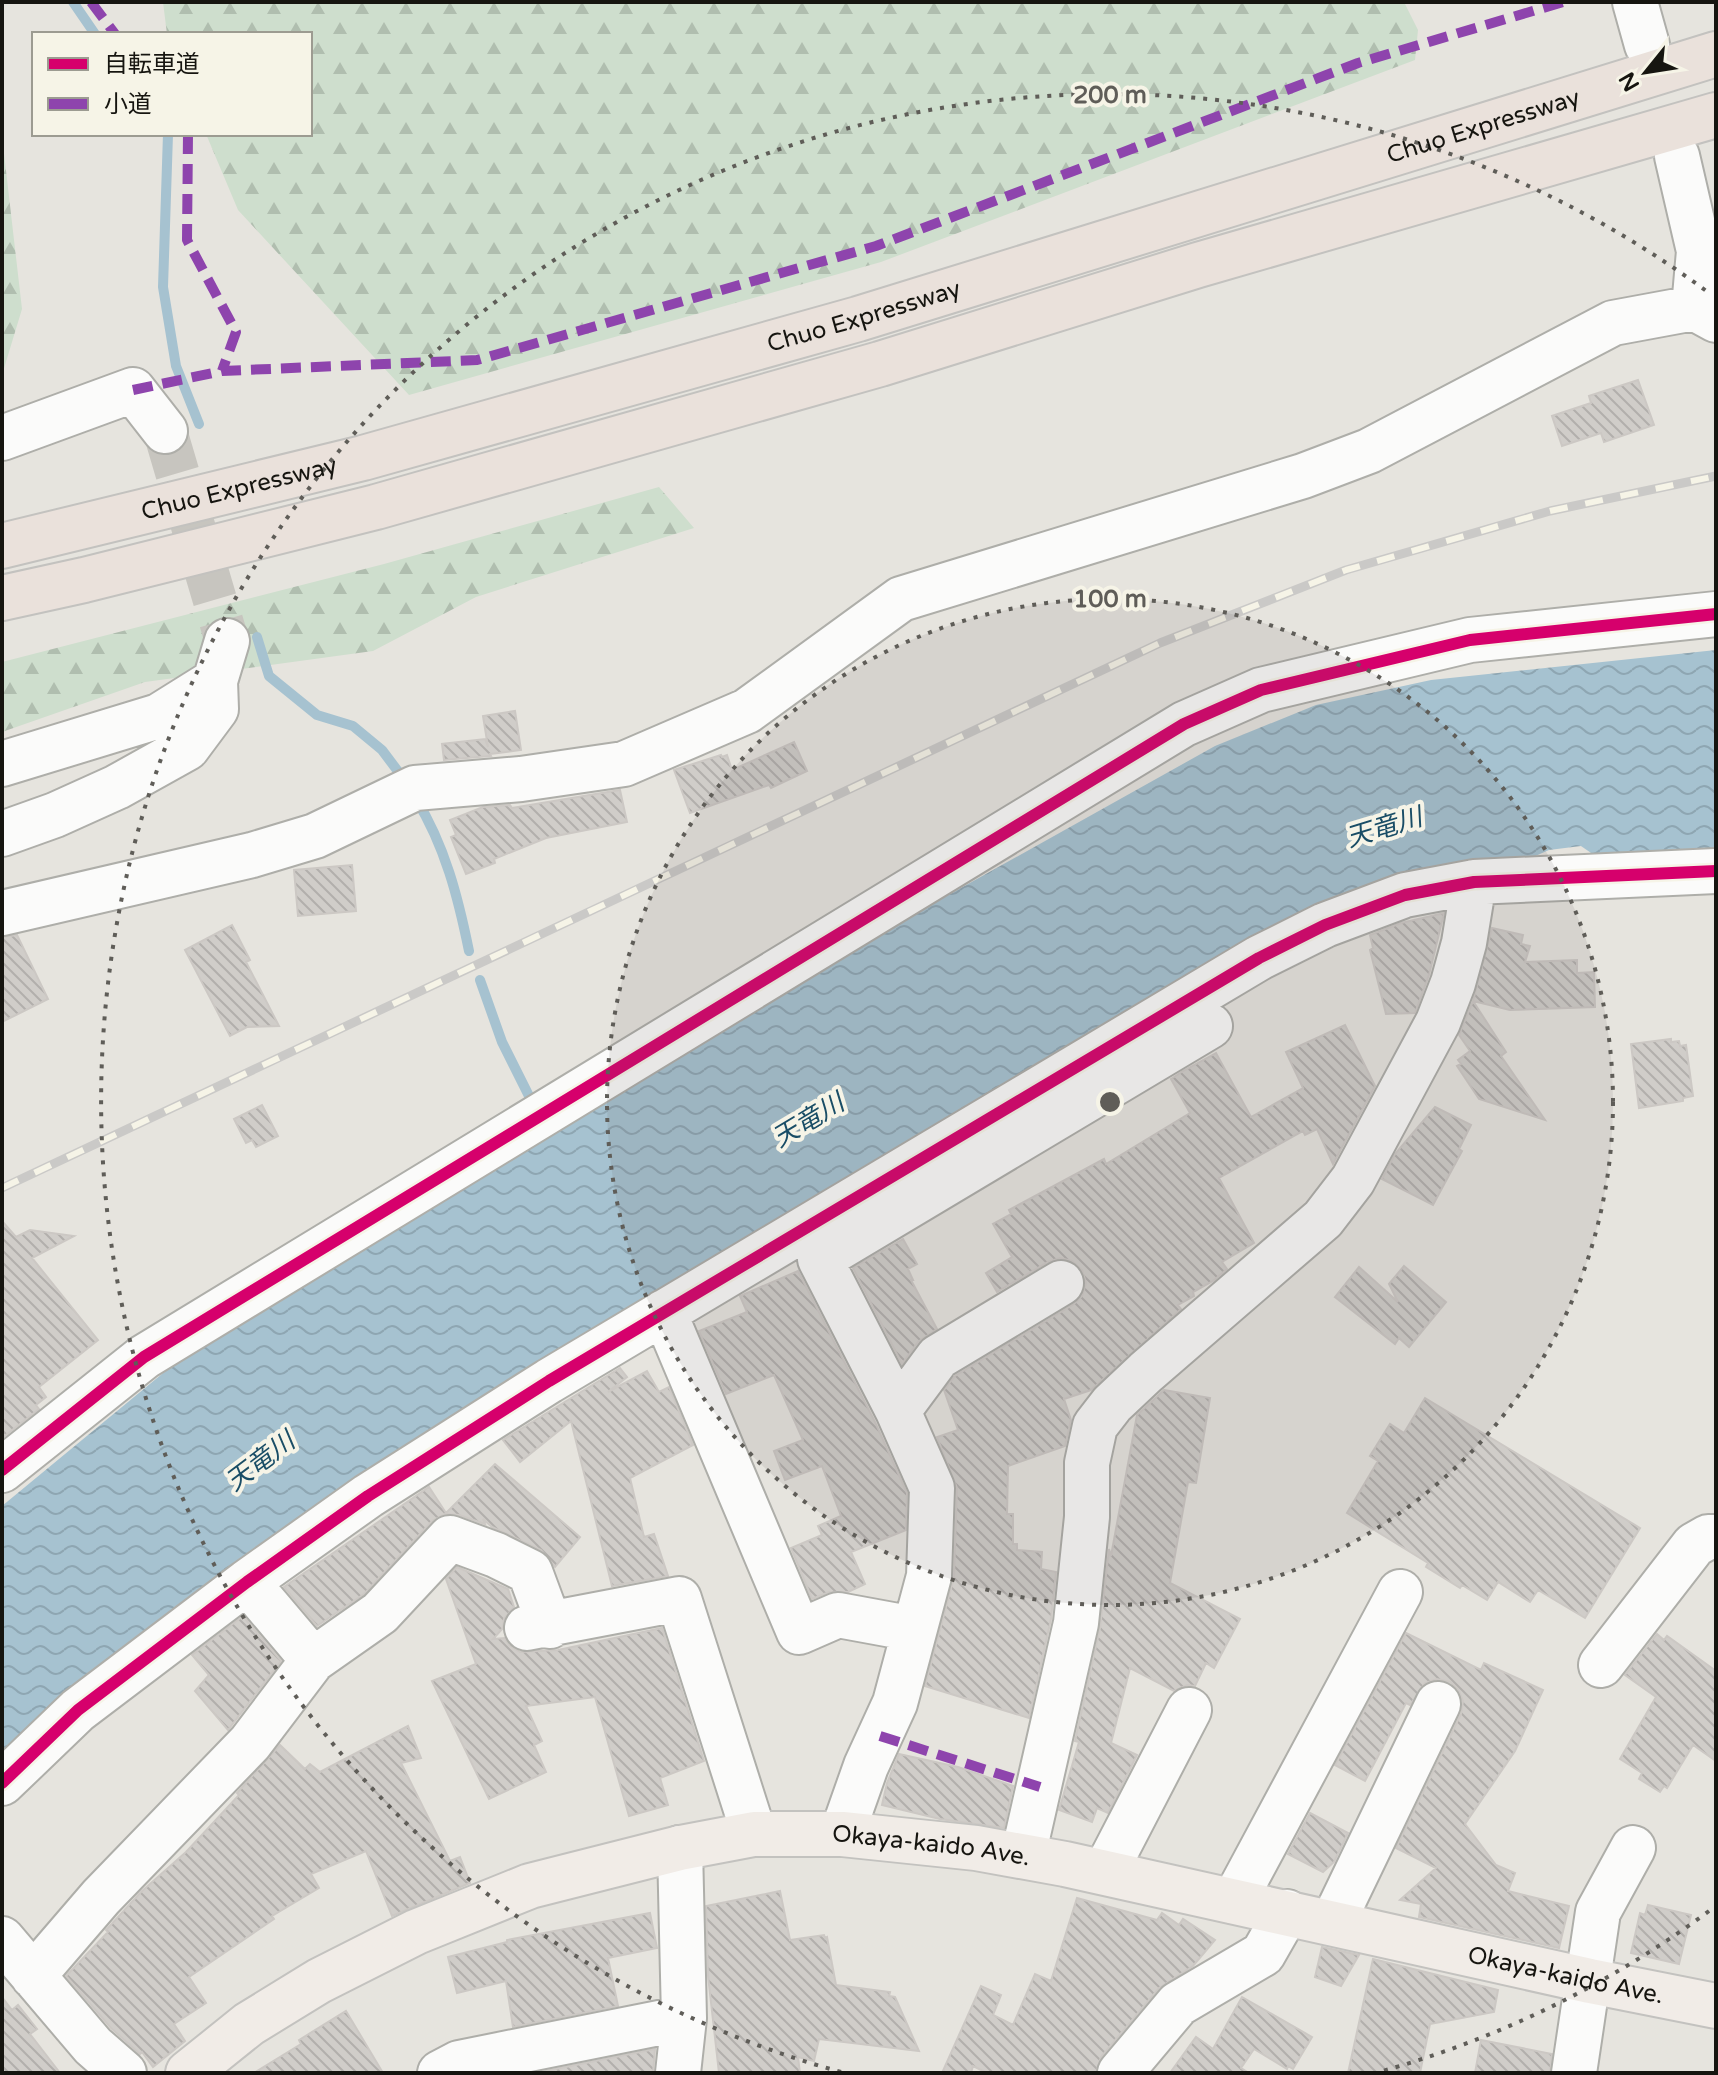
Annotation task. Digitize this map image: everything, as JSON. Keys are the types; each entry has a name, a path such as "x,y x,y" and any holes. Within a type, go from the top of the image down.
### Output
{"highway":[{"name":"Chuo Expressway","path":"2,546 363,458 858,319 1716,54"},
{"name":"Chuo Expressway","path":"2,598 391,502 880,364 1213,261 1716,115"}],"main road":[{"name":"Okaya-kaido Ave.","path":"188,2073 249,2024 319,1981 416,1932 530,1886 680,1848 754,1834 842,1834 1023,1856 1716,2006"}],"street":[{"path":"1635,2 1647,45"},
{"path":"2,913 252,855 315,836 415,788 521,779 624,764 747,711 901,599 1303,476 1369,451 1613,323 1705,314 1699,251 1677,156"},
{"path":"2,438 133,390 165,431"},
{"path":"2,1470 144,1357 1184,724 1261,690 1470,640 1716,614"},
{"path":"2,764 159,716 221,661 216,709 187,748 117,787 55,815 2,834"},
{"path":"2,1783 78,1710 247,1582 368,1496 549,1381 1259,958 1325,925 1405,895 1474,882 1716,871"},
{"path":"1023,1856 1076,1623 1087,1517 1087,1463 1095,1426 1112,1404 1146,1372 1323,1219 1353,1180 1438,1022 1464,943 1474,882"},
{"path":"842,1834 866,1766 895,1703 929,1576 932,1488 898,1411 820,1259 1210,1026"},
{"path":"898,1411 938,1357 1061,1283"},
{"path":"664,1312 799,1632 838,1615 914,1629"},
{"path":"1601,1665 1694,1545 1713,1532"},
{"path":"33,1976 101,1897 250,1743 313,1660 380,1613 450,1538 530,1572 538,1627 679,1599 754,1834"},
{"path":"247,1582 313,1660"},
{"path":"1234,1901 1400,1592"},
{"path":"1333,1922 1438,1704"},
{"path":"1105,1872 1189,1710"},
{"path":"678,2073 684,2018 680,1848"},
{"path":"1574,2073 1598,1912 1633,1848"},
{"path":"1120,2073 1178,2004 1263,1954 1287,1912"},
{"path":"2,1939 93,2046 124,2073"},
{"path":"440,2073 459,2063 684,2018"}],"green space":[{"path":"163,2 1404,2 1418,30 1415,60 881,262 409,395 238,210 207,136 312,136 312,32 167,32"},
{"path":"2,136 22,309 2,375"},
{"path":"659,487 694,528 476,597 373,651 145,682 2,732 2,662 384,564"}],"water":[{"name":"天竜川","path":"1716,650 1716,848 1594,855 1581,846 1549,850 1048,1070 2,1764 2,1506 168,1369 687,1049 943,898 1215,746 1316,705 1431,680"}],"building":[{"path":"1638,380 1654,425 1604,442 1601,433 1562,446 1552,416 1591,403 1589,396"},
{"path":"515,711 521,750 444,760 442,744 485,739 488,747 483,716"},
{"path":"794,742 807,771 771,788 769,785 690,813 674,770 727,755 732,770"},
{"path":"620,790 627,822 546,838 466,874 451,837 456,835 450,820 483,807 510,805 512,808"},
{"path":"352,865 356,911 298,916 294,870"},
{"path":"1444,913 1429,975 1415,1013 1386,1014 1370,950 1373,948 1370,935 1401,923"},
{"path":"232,925 250,960 246,962 279,1026 247,1027 230,1036 185,950"},
{"path":"1492,928 1523,935 1521,944 1530,946 1525,962 1577,960 1577,973 1594,972 1595,1007 1510,1010 1473,1001"},
{"path":"17,935 48,999 2,1022 2,937"},
{"path":"1473,1001 1506,1052 1501,1056 1545,1120 1479,1099 1457,1066 1461,1064 1458,1060 1470,1051 1459,1035"},
{"path":"1345,1025 1375,1086 1333,1164 1317,1129 1305,1135 1303,1131 1219,1178 1254,1243 1222,1262 1227,1269 1178,1305 1181,1309 1091,1390 1064,1399 1071,1420 1065,1446 1008,1466 1007,1514 1013,1514 1013,1544 1017,1544 1017,1550 1042,1552 1041,1569 1056,1572 1051,1619 1029,1718 925,1686 954,1577 957,1488 937,1437 958,1430 944,1390 955,1376 1074,1304 1082,1296 1086,1283 1082,1270 1072,1261 1060,1258 997,1292 986,1273 1012,1257 993,1224 1011,1214 1009,1210 1104,1159 1106,1164 1190,1113 1171,1079 1183,1071 1216,1053 1251,1117 1303,1088 1286,1052"},
{"path":"1671,1039 1671,1042 1679,1041 1680,1046 1686,1045 1693,1096 1683,1098 1683,1101 1639,1108 1631,1044"},
{"path":"262,1105 278,1136 256,1147 252,1140 246,1143 234,1119"},
{"path":"1435,1107 1471,1125 1459,1149 1462,1151 1433,1205 1382,1179 1395,1154"},
{"path":"2,1221 16,1237 30,1230 74,1236 32,1258 98,1340 39,1387 46,1397 36,1405 39,1409 2,1438"},
{"path":"903,1239 917,1264 908,1269 911,1280 937,1329 918,1342 902,1364 853,1268"},
{"path":"1404,1266 1446,1302 1409,1347 1399,1338 1395,1344 1335,1297 1359,1267 1398,1302 1389,1284"},
{"path":"798,1271 875,1422 907,1493 906,1530 851,1552 865,1584 848,1592 829,1592 812,1599 791,1548 822,1535 818,1526 841,1516 822,1466 785,1480 774,1451 803,1440 774,1375 726,1394 699,1331 747,1312 740,1296"},
{"path":"620,1368 627,1377 608,1392 647,1371 659,1392 669,1387 693,1445 630,1478 644,1537 654,1534 668,1576 612,1586 571,1421 520,1462 503,1440"},
{"path":"1164,1390 1210,1398 1196,1483 1188,1482 1170,1583 1240,1619 1214,1668 1206,1663 1195,1686 1187,1685 1174,1691 1130,1668 1111,1743 1137,1755 1108,1813 1097,1808 1092,1822 1059,1810 1079,1742 1075,1741 1100,1628 1109,1549 1111,1556 1137,1415"},
{"path":"1425,1398 1640,1528 1585,1618 1538,1590 1530,1602 1498,1582 1487,1600 1426,1567 1428,1563 1347,1513 1378,1461 1370,1456 1390,1424 1404,1433"},
{"path":"495,1464 580,1537 555,1567 541,1550 492,1527 483,1519 485,1524 459,1515 445,1514 432,1521 364,1594 317,1626 284,1587 429,1487 446,1513"},
{"path":"457,1567 508,1589 514,1607 493,1639 505,1638 520,1652 558,1650 662,1628 704,1761 660,1778 668,1805 629,1816 595,1697 526,1706 542,1741 534,1745 546,1772 489,1799 432,1681 476,1664 446,1579"},
{"path":"243,1616 281,1661 228,1730 195,1691 209,1675 192,1655"},
{"path":"1406,1633 1481,1670 1484,1663 1543,1690 1515,1751 1465,1824 1496,1865 1515,1873 1508,1891 1569,1906 1559,1948 1419,1917 1421,1904 1400,1900 1436,1868 1396,1848 1461,1714 1463,1701 1458,1689 1450,1682 1437,1679 1425,1683 1410,1705 1406,1703 1365,1781 1335,1765"},
{"path":"1657,1634 1664,1640 1667,1636 1716,1671 1716,1761 1693,1745 1667,1788 1664,1786 1660,1792 1639,1779 1642,1773 1620,1759 1656,1697 1625,1675"},
{"path":"408,1726 421,1758 401,1763 450,1861 460,1857 470,1883 392,1916 366,1851 311,1874 319,1888 272,1916 274,1919 189,1977 206,2003 174,2024 185,2041 153,2067 142,2052 140,2054 111,2028 66,1976 141,1892 186,1852 239,1795 237,1793 280,1745 305,1769 310,1764 320,1772"},
{"path":"899,1754 958,1767 1013,1786 1004,1828 940,1819 882,1805"},
{"path":"1310,1813 1348,1833 1334,1862 1323,1872 1288,1854"},
{"path":"780,1891 790,1940 827,1937 836,1985 890,1992 889,1996 895,1997 919,2051 819,2039 814,2061 798,2057 800,2073 719,2073 708,1976 706,1906"},
{"path":"1077,1898 1157,1920 1162,1913 1179,1925 1183,1919 1215,1940 1193,1966 1159,1988 1101,2057 1096,2073 987,2073 973,2066 971,2073 942,2073 981,1986 1001,1995 993,2015 1013,2025 1035,1974 1051,1981"},
{"path":"1648,1905 1691,1915 1679,1964 1631,1953 1640,1913 1645,1915"},
{"path":"650,1913 657,1948 608,1958 618,2006 513,2027 506,1981 457,1993 448,1957 507,1940"},
{"path":"1322,1947 1359,1955 1341,1986 1315,1977"},
{"path":"1373,1959 1498,1990 1494,2012 1430,2024 1420,2073 1348,2073"},
{"path":"2,1997 12,2010 18,2005 37,2029 30,2034 60,2073 2,2073"},
{"path":"1242,1997 1312,2037 1293,2069 1288,2066 1287,2069 1254,2049 1241,2068 1249,2073 1170,2073 1196,2037 1213,2049"},
{"path":"346,2011 383,2073 254,2073 301,2044 299,2040"},
{"path":"1481,2040 1552,2054 1550,2073 1475,2073"},
{"path":"655,2049 653,2073 536,2073"}],"waterway":[{"path":"73,2 94,32"},
{"path":"168,136 163,287 176,366 199,424"},
{"path":"257,637 269,676 317,715 353,726 382,750 406,782"},
{"path":"416,799 435,835 449,872 469,951"},
{"path":"480,980 502,1042 534,1106"}],"tunnel":[{"path":"1647,45 1677,156"},
{"path":"165,431 227,641"}],"railway":[{"path":"2,1188 1160,643 1346,570 1550,511 1716,476"}],"marked path":[{"path":"91,2 114,32"},
{"path":"133,390 222,371 477,360 876,246 1358,63 1563,2"},
{"path":"188,136 187,240 236,332 222,371"},
{"path":"880,1736 1040,1787"}],"cycle path":[{"path":"2,1470 144,1357 1184,724 1261,690 1470,640 1716,614"},
{"path":"2,1783 78,1710 247,1582 368,1496 549,1381 1259,958 1325,925 1405,895 1474,882 1716,871"}]}
